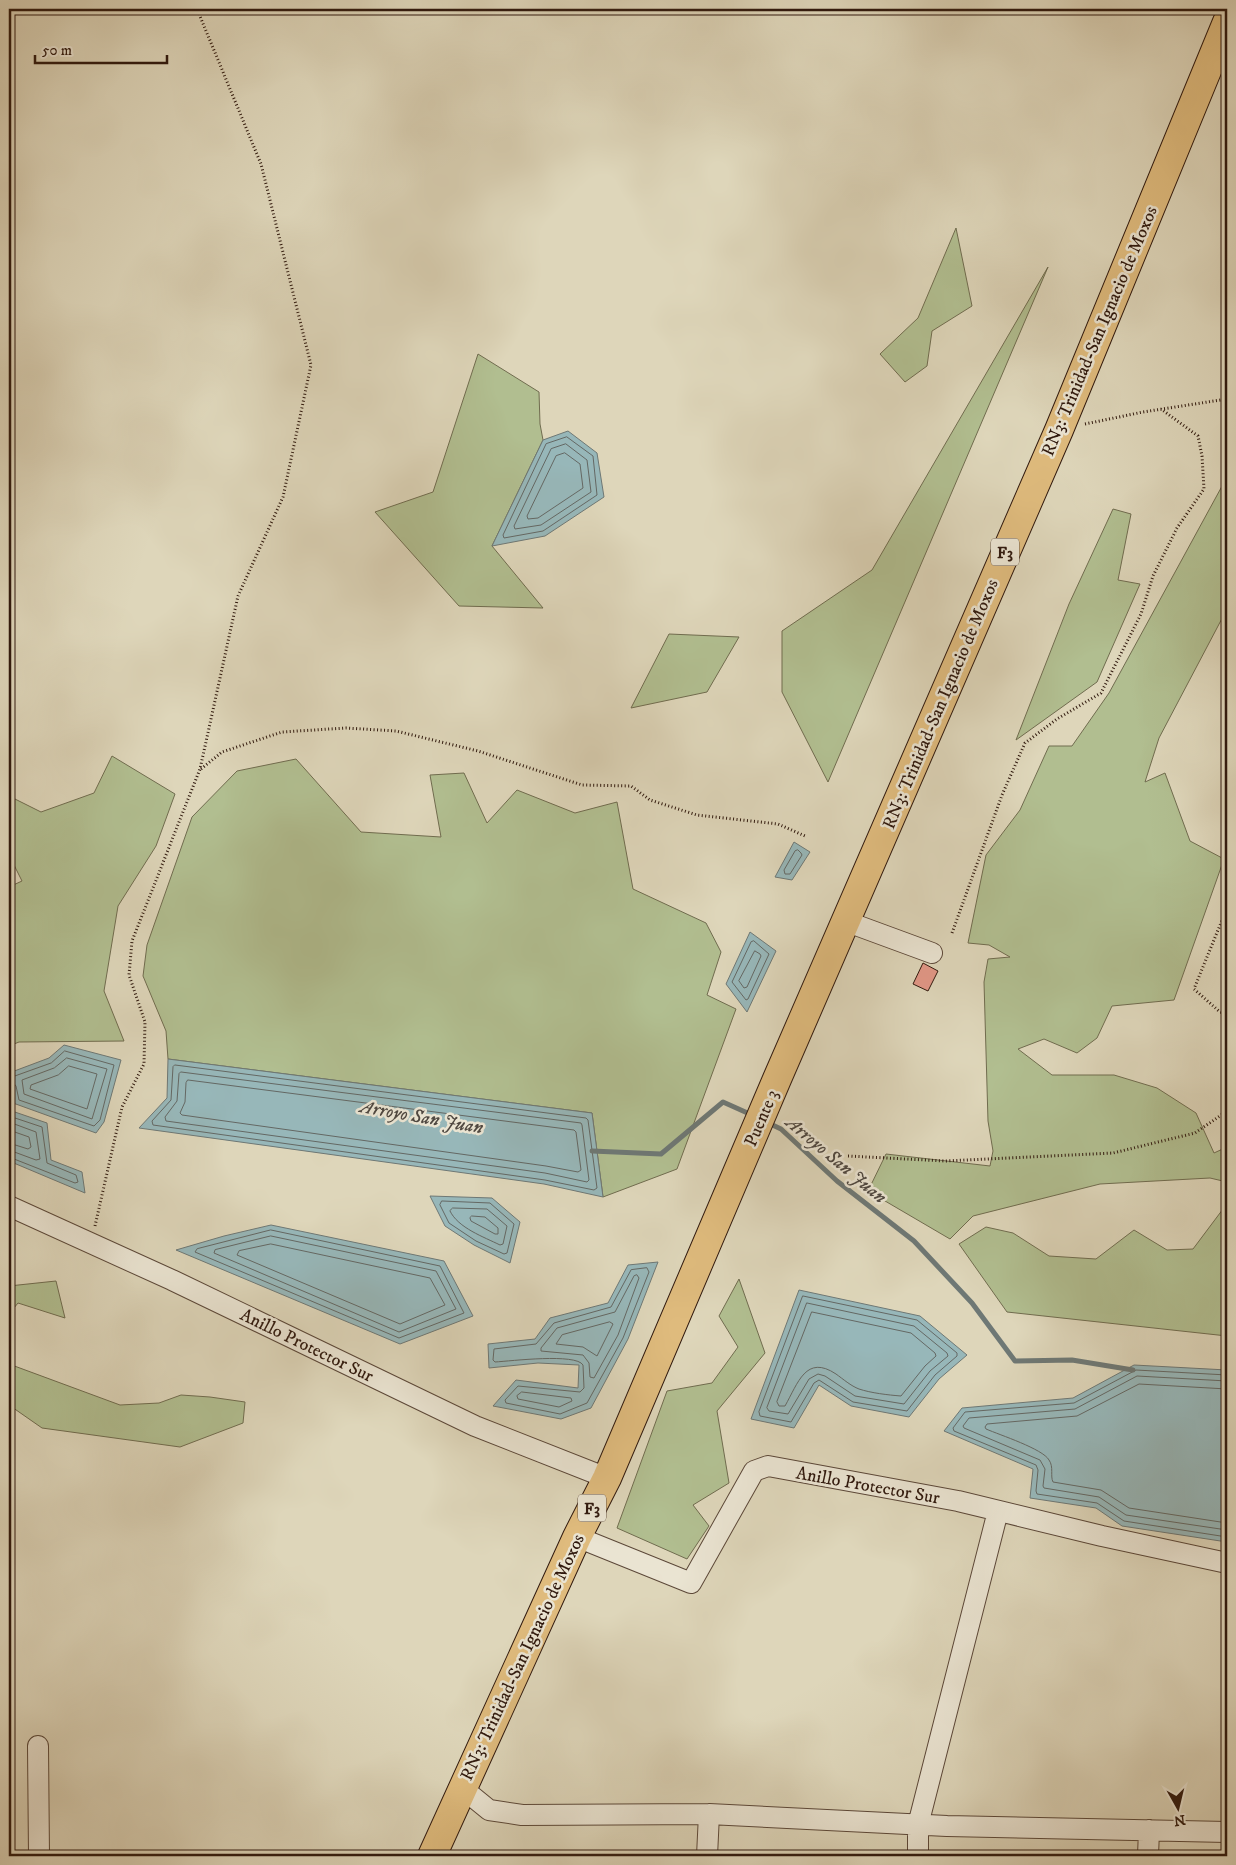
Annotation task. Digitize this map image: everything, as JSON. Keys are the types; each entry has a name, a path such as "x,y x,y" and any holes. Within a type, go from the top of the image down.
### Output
{"highway":[{"name":"RN3: Trinidad-San Ignacio de Moxos","path":"777,1079 1059,430 1227,22"},
{"name":"Puente 3","path":"745,1156 777,1079"},
{"name":"RN3: Trinidad-San Ignacio de Moxos","path":"432,1856 577,1537 607,1478 745,1156"}],"street":[{"path":"845,921 932,953"},
{"name":"Anillo Protector Sur","path":"9,1206 172,1280 475,1426 607,1478"},
{"name":"Anillo Protector Sur","path":"577,1537 691,1583 754,1471 768,1466 958,1501 1102,1536 1227,1563"},
{"path":"918,1856 918,1825 998,1511"},
{"path":"38,1746 39,1856"},
{"path":"462,1788 489,1810 522,1815 709,1814 918,1825 1227,1832"},
{"path":"707,1856 709,1814"},
{"path":"1148,1856 1149,1830"}],"path":[{"path":"90,1244 122,1106 144,1064 145,1022 129,975 132,941 200,769 238,596 283,497 311,365 261,164 197,9"},
{"path":"1059,430 1161,409 1227,399"},
{"path":"952,933 1002,795 1026,743 1057,719 1101,693 1141,614 1157,568 1177,528 1204,489 1202,456 1198,436 1161,409"},
{"path":"200,769 222,752 282,732 346,728 396,731 478,751 582,785 631,786 650,800 697,815 778,824 805,836"},
{"path":"1227,908 1194,989 1220,1012 1227,1014"},
{"path":"848,1156 945,1161 1113,1153 1195,1132 1227,1111"}],"green space":[{"path":"956,228 972,306 932,331 927,366 905,382 880,354 918,318"},
{"path":"1048,267 828,782 782,692 782,631 872,570"},
{"path":"478,354 539,392 540,424 543,440 492,546 543,608 459,606 375,512 433,492"},
{"path":"1227,477 1227,609 1159,738 1145,782 1165,773 1190,841 1224,859 1174,1000 1112,1006 1097,1038 1077,1053 1044,1039 1018,1049 1052,1075 1114,1075 1157,1088 1196,1113 1214,1153 1227,1147 1227,1182 1210,1178 1100,1184 973,1216 950,1239 868,1191 886,1154 990,1166 993,1151 988,1121 984,982 988,959 1010,957 989,945 968,943 986,855 1020,810 1049,746 1072,746 1109,693"},
{"path":"1113,509 1131,514 1118,580 1140,584 1097,682 1016,740 1069,604"},
{"path":"669,634 739,637 707,692 631,708"},
{"path":"112,756 175,794 156,846 118,906 104,991 124,1041 19,1042 9,1046 9,887 22,881 9,855 9,796 41,812 94,793"},
{"path":"296,759 361,832 441,837 430,775 464,773 487,823 517,790 575,813 617,802 633,889 706,923 721,952 707,995 736,1009 677,1169 603,1197 592,1113 168,1059 166,1031 143,976 147,945 192,817 237,771"},
{"path":"1226,1205 1227,1336 1007,1312 959,1244 986,1227 1013,1233 1049,1256 1096,1259 1134,1230 1167,1250 1193,1249"},
{"path":"739,1279 765,1353 717,1411 729,1483 693,1505 709,1526 687,1559 617,1528 667,1391 712,1383 738,1347 719,1316"},
{"path":"56,1281 65,1318 18,1303 9,1314 9,1286"},
{"path":"9,1364 120,1405 159,1403 181,1395 245,1402 243,1423 180,1447 42,1428 9,1405"}],"water":[{"path":"568,431 597,453 604,497 545,536 492,546 543,440"},
{"path":"794,842 810,852 792,880 775,877"},
{"path":"750,932 776,951 747,1012 726,984"},
{"path":"64,1045 121,1060 104,1122 96,1133 13,1103 9,1073 49,1058"},
{"path":"168,1059 592,1113 603,1197 544,1184 139,1128 167,1098"},
{"path":"9,1110 47,1123 51,1160 82,1172 85,1193 9,1161"},
{"path":"430,1196 492,1198 520,1222 510,1263 474,1245 445,1226"},
{"path":"271,1225 444,1261 473,1316 400,1344 176,1250"},
{"path":"658,1262 628,1339 591,1408 561,1419 493,1406 516,1380 578,1388 579,1365 538,1363 489,1368 488,1344 535,1339 550,1318 608,1303 628,1265"},
{"path":"799,1290 920,1316 967,1355 939,1379 909,1417 851,1406 819,1385 794,1428 751,1419"},
{"path":"1134,1365 1227,1370 1227,1542 1122,1526 1096,1508 1030,1498 1033,1469 944,1431 962,1408 1073,1398"}],"building":[{"path":"923,963 938,971 928,991 913,984"}],"waterway":[{"name":"Arroyo San Juan","path":"592,1151 661,1154 723,1102 752,1115"},
{"name":"Arroyo San Juan","path":"766,1122 781,1129 837,1181 914,1241 972,1303 1015,1361 1072,1360 1133,1370"}]}
